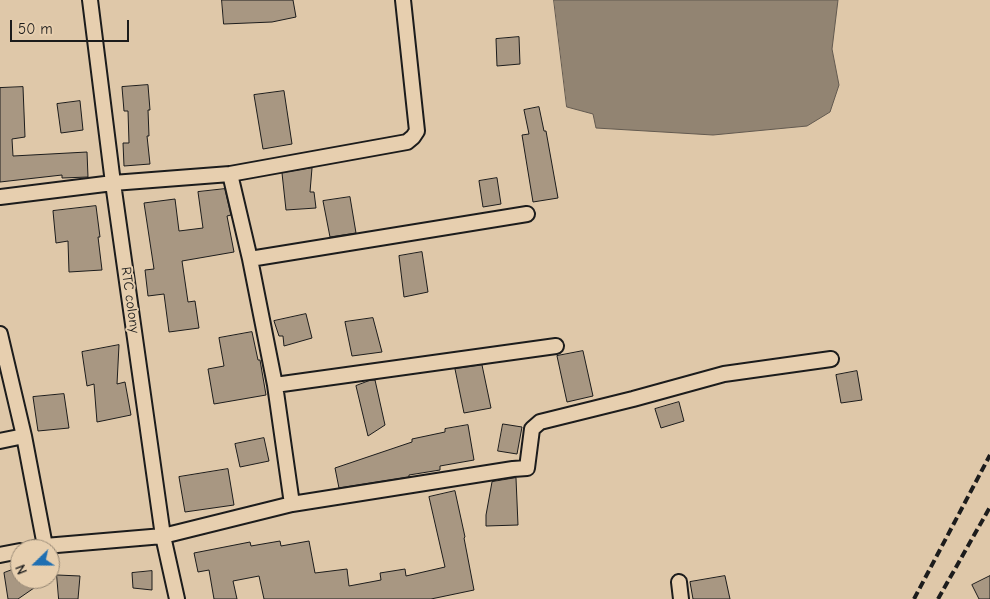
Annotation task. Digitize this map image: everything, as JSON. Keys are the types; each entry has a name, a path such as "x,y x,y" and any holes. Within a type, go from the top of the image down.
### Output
{"street":[{"name":"RTC colony","path":"90,0 113,183 164,536 177,599"},
{"path":"0,198 113,183 230,174 407,142 414,137 417,131 403,0"},
{"path":"230,174 250,259 274,385 292,504"},
{"path":"250,259 527,214"},
{"path":"0,334 24,436 44,539"},
{"path":"274,385 556,346"},
{"path":"60,545 164,536 292,504 513,468 527,468 532,429 540,422 724,374 831,359"},
{"path":"0,440 24,436"},
{"path":"679,582 681,599"}],"shaded area":[{"path":"554,0 838,0 832,49 839,85 830,112 807,126 713,135 596,128 593,114 567,107"}],"building":[{"path":"222,0 293,0 296,17 272,22 224,24"},
{"path":"519,37 520,64 497,66 496,39"},
{"path":"148,85 150,110 148,110 149,136 147,136 150,164 124,166 123,143 129,143 128,111 124,111 122,87"},
{"path":"23,87 25,137 12,139 13,156 87,152 88,177 62,178 62,175 0,182 0,88"},
{"path":"284,91 292,144 263,149 254,95"},
{"path":"80,101 83,130 61,133 57,104"},
{"path":"539,107 544,131 546,131 558,198 533,202 522,135 529,134 524,110"},
{"path":"312,168 310,192 314,192 316,208 286,210 282,173"},
{"path":"497,178 501,204 483,207 479,181"},
{"path":"225,189 231,215 227,216 234,252 182,261 188,302 195,301 199,328 169,332 164,294 148,296 145,270 154,269 144,203 175,199 179,231 203,228 198,192"},
{"path":"350,197 356,233 330,237 323,201"},
{"path":"96,206 102,270 69,272 68,241 56,243 53,211"},
{"path":"422,252 428,292 404,297 399,256"},
{"path":"306,314 312,338 284,346 283,336 279,336 274,321"},
{"path":"373,318 382,352 352,356 345,322"},
{"path":"252,332 258,360 260,360 266,395 214,404 208,369 224,366 219,338"},
{"path":"119,345 117,384 125,382 131,415 97,422 94,384 87,386 82,352"},
{"path":"583,351 593,396 567,402 557,356"},
{"path":"482,365 491,408 464,413 455,369"},
{"path":"857,371 862,400 841,403 836,375"},
{"path":"375,380 385,425 368,436 356,386"},
{"path":"64,394 69,428 38,431 33,397"},
{"path":"679,402 684,421 661,428 655,409"},
{"path":"503,424 522,427 517,454 498,451"},
{"path":"468,425 474,460 440,466 440,470 409,475 409,477 339,488 335,468 412,442 412,439 445,432 445,429"},
{"path":"264,438 269,461 240,467 235,444"},
{"path":"228,469 234,505 185,512 179,477"},
{"path":"516,478 518,525 486,526 492,482"},
{"path":"455,491 474,590 431,599 264,599 259,576 233,581 237,599 214,599 209,570 198,572 194,553 250,542 251,546 280,541 281,546 309,541 315,573 347,569 349,586 381,580 380,573 405,569 406,576 445,567 429,497"},
{"path":"10,571 10,589 32,589 18,599 8,599 4,573"},
{"path":"152,571 152,590 133,588 132,573"},
{"path":"60,575 80,576 78,599 59,599"},
{"path":"725,576 730,599 693,599 690,582"},
{"path":"990,576 990,599 979,599 972,585"}],"railway":[{"path":"914,599 990,455"},
{"path":"938,599 990,507"}]}
